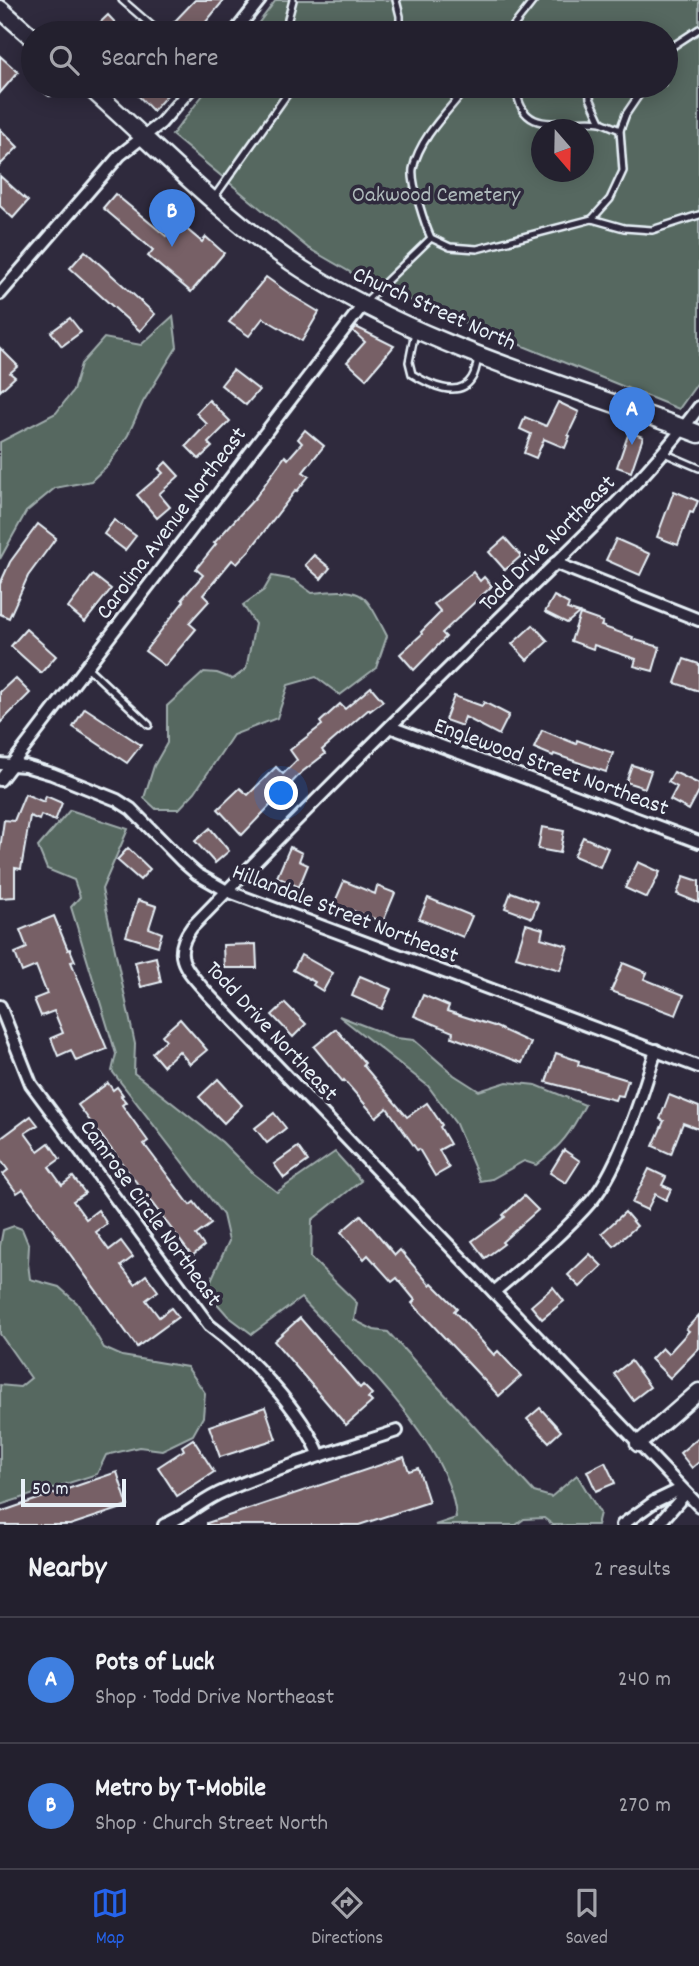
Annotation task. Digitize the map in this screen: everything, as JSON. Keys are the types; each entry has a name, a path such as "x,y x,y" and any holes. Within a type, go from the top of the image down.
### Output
{"main road":[{"path":"0,9 21,27"},
{"name":"Church Street North","path":"101,98 265,243 363,304 479,354 691,432"}],"street":[{"path":"243,21 260,0"},
{"path":"0,294 120,155 161,123 181,98"},
{"name":"Carolina Avenue Northeast","path":"0,780 5,765 86,666 363,304"},
{"name":"Todd Drive Northeast","path":"699,407 691,432 664,453 227,891 183,938 180,950 189,972 208,994 699,1506"},
{"path":"555,563 699,620"},
{"name":"Englewood Street Northeast","path":"390,727 699,842"},
{"name":"Hillandale Street Northeast","path":"5,765 26,766 52,774 117,800 131,810 189,868 227,891 699,1067"},
{"name":"Camrose Circle Northeast","path":"0,1007 31,1084 209,1325 236,1345 302,1420 320,1456"},
{"path":"494,1292 593,1199 622,1144 656,1050"},
{"path":"638,1444 699,1391"},
{"path":"164,1525 185,1517 223,1491 397,1432"},
{"path":"622,1525 654,1502 684,1491"},
{"path":"658,1525 684,1491"}],"lane":[{"path":"122,0 146,21"},
{"path":"288,21 293,0"},
{"path":"396,0 400,21"},
{"path":"517,21 534,0"},
{"path":"678,43 699,29"},
{"path":"213,199 285,98"},
{"path":"459,98 422,146 412,171 423,220 431,239 450,247 477,248 592,219 624,228 652,230 699,215"},
{"path":"518,98 523,110 542,123 554,125 589,120 601,122 620,131"},
{"path":"590,98 601,122"},
{"path":"592,219 610,199 623,172 620,131 626,114 637,98"},
{"path":"363,304 431,239"},
{"path":"416,329 409,362 412,374 425,382 446,389 464,387 473,377 479,354"},
{"path":"664,453 699,468"},
{"path":"86,666 149,725"}],"green space":[{"name":"Oakwood Cemetery","path":"276,0 699,0 699,381 679,409 417,303 357,276 308,248 172,135 201,98 678,98 678,21 260,21"},
{"path":"173,316 177,347 109,464 91,481 55,488 26,512 0,559 0,442 56,413 73,391 81,364 104,338 141,345"},
{"path":"272,576 294,580 312,593 353,592 367,601 387,636 376,668 340,695 316,677 288,685 277,718 233,735 195,792 179,809 156,809 144,798 154,766 167,743 167,706 204,672 233,679 246,669 255,624 243,605 264,590"},
{"path":"70,810 128,829 102,889 135,1044 134,1073 222,1142 254,1174 277,1192 335,1152 361,1181 312,1220 311,1258 357,1303 354,1320 374,1330 388,1332 534,1492 551,1497 577,1475 600,1513 597,1525 553,1525 544,1518 524,1519 516,1525 435,1525 456,1518 450,1489 437,1460 396,1400 301,1298 252,1334 228,1316 206,1291 229,1241 223,1215 112,1071 116,1054 71,907 80,897 74,880 47,869 38,847"},
{"path":"339,1016 396,1038 414,1040 454,1075 479,1091 507,1082 536,1085 585,1105 565,1138 536,1165 524,1161 492,1179 480,1181 456,1124 428,1086"},
{"path":"14,1226 22,1229 29,1246 30,1279 59,1287 77,1303 104,1348 122,1356 187,1367 205,1393 203,1417 193,1435 162,1450 139,1447 106,1455 97,1474 0,1505 0,1385 20,1387 31,1378 0,1334 0,1246 3,1230"}],"building":[{"path":"195,0 224,0 207,21 175,21"},
{"path":"108,15 114,21 102,21"},
{"path":"0,56 18,72 0,93"},
{"path":"141,98 164,98 153,111"},
{"path":"0,129 18,147 0,165"},
{"path":"0,176 28,201 13,218 0,206"},
{"path":"115,194 166,236 178,222 202,242 206,237 224,253 191,292 148,256 153,250 103,208"},
{"path":"85,251 155,314 140,331 70,268"},
{"path":"266,277 319,312 302,341 263,318 249,336 229,322"},
{"path":"70,318 81,332 62,346 51,332"},
{"path":"356,327 394,346 366,379 347,362 365,342 353,331"},
{"path":"0,348 18,366 10,373 15,377 0,391"},
{"path":"233,370 259,390 246,405 221,385"},
{"path":"209,400 230,421 208,443 212,447 199,459 186,446 207,424 196,413"},
{"path":"558,402 579,412 565,448 544,439 536,458 524,453 531,434 520,429 525,417 546,426"},
{"path":"305,430 324,446 303,472 309,476 249,551 237,564 232,560 203,595 209,601 189,623 196,629 165,666 145,651 184,601 182,599 203,575 196,569 216,544 214,543 255,498 285,456 288,459 302,443 298,439"},
{"path":"629,432 643,437 631,472 617,467"},
{"path":"166,462 179,476 159,494 170,507 157,518 137,495 163,473 159,469"},
{"path":"674,491 698,501 693,513 690,512 678,545 657,537"},
{"path":"114,520 136,536 125,550 104,534"},
{"path":"38,524 56,538 28,576 9,618 0,614 0,584 10,562"},
{"path":"505,538 521,556 505,570 489,552"},
{"path":"616,539 650,554 640,575 606,560"},
{"path":"314,555 330,568 321,579 305,565"},
{"path":"473,572 480,581 484,577 492,586 442,633 446,637 414,670 400,654 441,612 434,604"},
{"path":"93,575 111,589 85,622 68,608"},
{"path":"554,596 569,604 567,609 579,613 567,623 545,612"},
{"path":"580,614 603,622 601,626 633,637 632,639 660,647 653,671 634,666 636,659 594,645 593,649 571,641"},
{"path":"533,625 548,641 527,660 512,644"},
{"path":"26,629 56,656 41,673 11,646"},
{"path":"684,659 699,664 699,691 675,683"},
{"path":"15,678 30,693 0,723 0,692"},
{"path":"371,687 383,701 370,711 369,709 322,750 325,754 302,772 242,835 218,809 240,788 248,795 276,767 283,774 297,760 290,750 322,725 320,722 340,704 345,709"},
{"path":"454,696 482,706 484,702 509,715 499,735 465,717 462,726 445,720"},
{"path":"85,708 141,745 127,763 73,727"},
{"path":"542,730 576,744 577,740 613,753 606,772 534,748"},
{"path":"632,765 651,771 645,788 626,782"},
{"path":"674,772 699,784 699,791 689,810 670,800 677,787 668,782"},
{"path":"25,794 44,802 46,796 62,803 55,821 41,815 39,820 30,816 21,869 15,868 15,897 0,898 0,849 4,820 14,821"},
{"path":"542,827 564,831 560,853 538,849"},
{"path":"210,828 229,851 215,863 195,841"},
{"path":"583,837 608,848 600,867 574,856"},
{"path":"290,847 302,853 299,861 308,865 299,887 277,877"},
{"path":"128,848 150,869 140,880 117,860"},
{"path":"638,862 660,872 647,898 625,888"},
{"path":"684,876 699,881 699,903 677,894"},
{"path":"344,881 375,894 377,886 395,893 383,922 334,904"},
{"path":"511,892 538,902 532,918 505,908"},
{"path":"428,898 472,916 463,937 419,919"},
{"path":"138,900 156,906 149,928 162,933 158,946 126,936"},
{"path":"54,916 75,961 71,962 107,1049 76,1061 71,1050 58,1056 51,1038 63,1033 54,1011 41,1016 34,999 47,994 36,966 22,972 15,953 27,948 20,930"},
{"path":"526,924 543,929 541,938 568,946 560,970 516,957"},
{"path":"256,944 257,968 224,968 223,945"},
{"path":"301,955 333,973 323,991 313,985 315,982 293,970"},
{"path":"156,957 161,982 141,987 135,962"},
{"path":"623,963 647,973 644,979 684,995 676,1015 611,991"},
{"path":"360,976 391,989 382,1009 352,996"},
{"path":"423,995 449,1006 447,1011 494,1026 531,1043 522,1063 452,1037 453,1032 414,1016"},
{"path":"285,1003 306,1024 293,1037 272,1015"},
{"path":"180,1019 207,1050 190,1064 179,1051 163,1066 152,1053 166,1040 162,1035"},
{"path":"336,1029 407,1117 427,1103 442,1125 440,1127 450,1144 439,1150 449,1168 435,1176 419,1149 417,1150 387,1108 376,1117 314,1047"},
{"path":"556,1053 579,1061 578,1065 628,1080 623,1096 617,1095 615,1100 546,1082"},
{"path":"218,1079 242,1105 224,1123 199,1097"},
{"path":"108,1083 113,1090 117,1087 123,1095 121,1096 126,1102 122,1105 148,1141 144,1144 190,1205 194,1202 211,1224 196,1235 204,1246 192,1256 78,1105"},
{"path":"669,1095 699,1107 699,1129 683,1123 671,1154 653,1146 664,1121 660,1119"},
{"path":"274,1113 286,1128 267,1143 255,1128"},
{"path":"31,1116 38,1125 25,1133 38,1151 49,1143 60,1159 49,1167 62,1185 73,1177 85,1193 73,1201 86,1219 98,1210 107,1224 96,1232 109,1250 121,1241 133,1257 121,1266 135,1284 146,1275 158,1291 146,1300 159,1317 171,1308 178,1317 137,1347 23,1189 17,1193 3,1174 8,1170 0,1159 0,1139"},
{"path":"298,1147 308,1161 284,1178 274,1164"},
{"path":"564,1150 580,1161 566,1183 550,1173"},
{"path":"649,1169 666,1177 662,1185 671,1189 666,1200 655,1194 647,1210 632,1203"},
{"path":"524,1196 538,1210 502,1242 504,1244 485,1258 472,1241 505,1217 503,1215"},
{"path":"625,1212 637,1226 614,1246 602,1233"},
{"path":"361,1215 395,1255 400,1250 430,1285 432,1283 457,1308 454,1311 494,1355 498,1351 521,1376 499,1396 412,1303 415,1300 397,1278 392,1282 368,1255 364,1259 341,1232"},
{"path":"590,1254 602,1266 580,1287 568,1275"},
{"path":"553,1287 564,1301 542,1319 531,1306"},
{"path":"699,1315 699,1348 670,1378 651,1359 662,1348 668,1354 689,1331 686,1329"},
{"path":"300,1318 360,1388 363,1385 372,1394 368,1398 372,1402 346,1425 274,1341"},
{"path":"631,1361 650,1387 633,1400 614,1374"},
{"path":"265,1407 276,1439 220,1457 209,1426"},
{"path":"540,1408 561,1431 549,1442 527,1419"},
{"path":"699,1437 699,1462 692,1468 680,1453"},
{"path":"193,1439 214,1472 177,1496 158,1467 184,1450 182,1446"},
{"path":"404,1457 409,1471 418,1468 429,1502 359,1525 207,1525 207,1523"},
{"path":"605,1462 615,1483 596,1491 587,1471"},
{"path":"117,1472 128,1506 70,1525 0,1525 0,1512"}],"place":[{"name":"Metro by T-Mobile","path":"172,247"},
{"name":"Pots of Luck","path":"632,445"}]}
